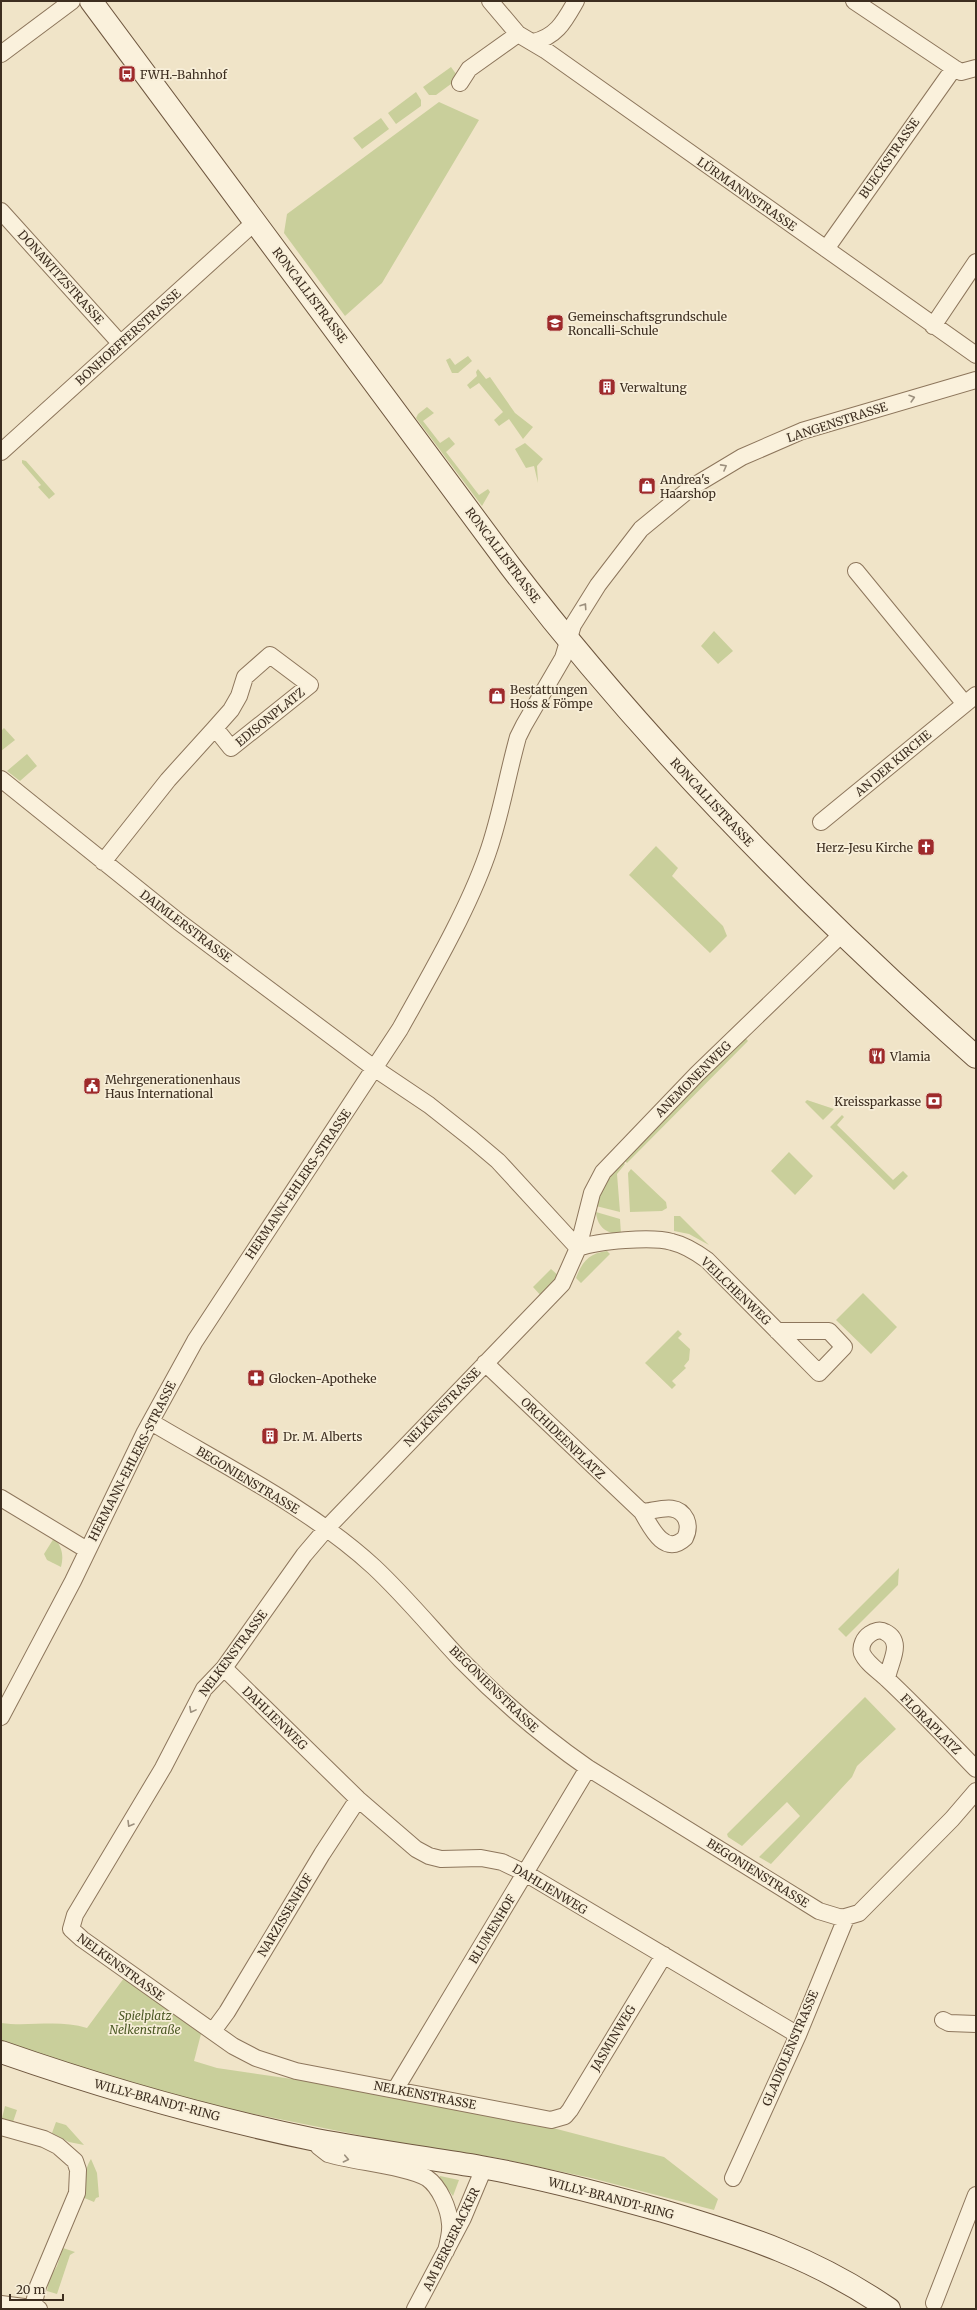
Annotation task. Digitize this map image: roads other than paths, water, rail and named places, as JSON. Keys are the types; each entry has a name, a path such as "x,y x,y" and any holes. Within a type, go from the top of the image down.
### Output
{"street":[{"path":"1,54 72,1"},
{"name":"RONCALLISTRASSE","path":"91,1 510,566 568,641 722,815 930,1016 976,1057"},
{"name":"LÜRMANNSTRASSE","path":"490,1 518,34 533,42 976,355"},
{"path":"533,42 549,37 559,29 576,1"},
{"path":"854,1 966,69"},
{"path":"460,83 469,70 518,34"},
{"name":"BUECKSTRASSE","path":"826,249 966,69"},
{"name":"DONAWITZSTRASSE","path":"1,211 120,343"},
{"name":"BONHOEFFERSTRASSE","path":"1,452 120,343 256,222"},
{"path":"933,326 976,262"},
{"name":"LANGENSTRASSE","path":"568,641 569,633 581,610 622,552 641,529 692,487 742,457 802,431 976,380"},
{"name":"AN DER KIRCHE","path":"821,822 970,700 856,571"},
{"name":"HERMANN-EHLERS-STRASSE","path":"1,1717 168,1388 217,1306 400,1029 473,890 487,855 518,737 563,658 568,641"},
{"name":"EDISONPLATZ","path":"103,862 168,780 231,710 239,696 245,677 270,655 310,684 231,748 215,728"},
{"name":"DAIMLERSTRASSE","path":"1,779 179,922 374,1068"},
{"name":"ANEMONENWEG","path":"578,1248 592,1193 603,1172 697,1074 843,933"},
{"path":"374,1068 429,1105 498,1161 578,1248"},
{"name":"VEILCHENWEG","path":"578,1248 605,1242 649,1240 671,1241 690,1249 707,1260 777,1331"},
{"name":"NELKENSTRASSE","path":"559,2118 551,2120 276,2066 244,2053 82,1939 71,1929 75,1915 163,1768 204,1689 224,1668 304,1555 327,1528 485,1363 541,1308 562,1284 578,1248"},
{"name":"ORCHIDEENPLATZ","path":"485,1363 642,1512"},
{"name":"BEGONIENSTRASSE","path":"151,1422 327,1528 390,1582 461,1660 520,1717 588,1768 819,1911 837,1918 853,1916"},
{"path":"1,1498 87,1550"},
{"name":"DAHLIENWEG","path":"224,1668 358,1799 404,1840 429,1856 455,1859 481,1858 502,1862 525,1873 798,2035"},
{"name":"FLORAPLATZ","path":"887,1679 976,1769"},
{"name":"BLUMENHOF","path":"396,2090 588,1768"},
{"name":"GLADIOLENSTRASSE","path":"733,2178 853,1916 948,1824 976,1792"},
{"name":"NARZISSENHOF","path":"213,2031 227,2012 322,1854 358,1799"},
{"name":"JASMINWEG","path":"559,2118 570,2110 664,1955"},
{"path":"943,2020 949,2023 976,2024"},
{"name":"WILLY-BRANDT-RING","path":"1,2052 158,2102 316,2140 484,2168 633,2202 778,2248 834,2274 889,2309"},
{"path":"1,2127 58,2146 75,2162 79,2177 77,2193 38,2286 36,2308 1,2304"},
{"path":"316,2140 319,2147 328,2154 412,2172 428,2179 440,2194 447,2209 451,2225 446,2251"},
{"name":"AM BERGERACKER","path":"415,2309 475,2194 484,2168"},
{"path":"934,2303 975,2199"}],"place":[{"name":"FWH.-Bahnhof","path":"127,74"},
{"name":"Gemeinschaftsgrundschule Roncalli-Schule","path":"555,323"},
{"name":"Verwaltung","path":"607,387"},
{"name":"Andrea's Haarshop","path":"647,486"},
{"name":"Bestattungen Hoss & Fömpe","path":"497,696"},
{"name":"Herz-Jesu Kirche","path":"926,847"},
{"name":"Vlamia","path":"877,1056"},
{"name":"Mehrgenerationenhaus Haus International","path":"92,1086"},
{"name":"Kreissparkasse","path":"934,1101"},
{"name":"Glocken-Apotheke","path":"256,1378"},
{"name":"Dr. M. Alberts","path":"270,1436"}],"park label":[{"name":"Spielplatz Nelkenstraße","path":"145,2022"}]}
